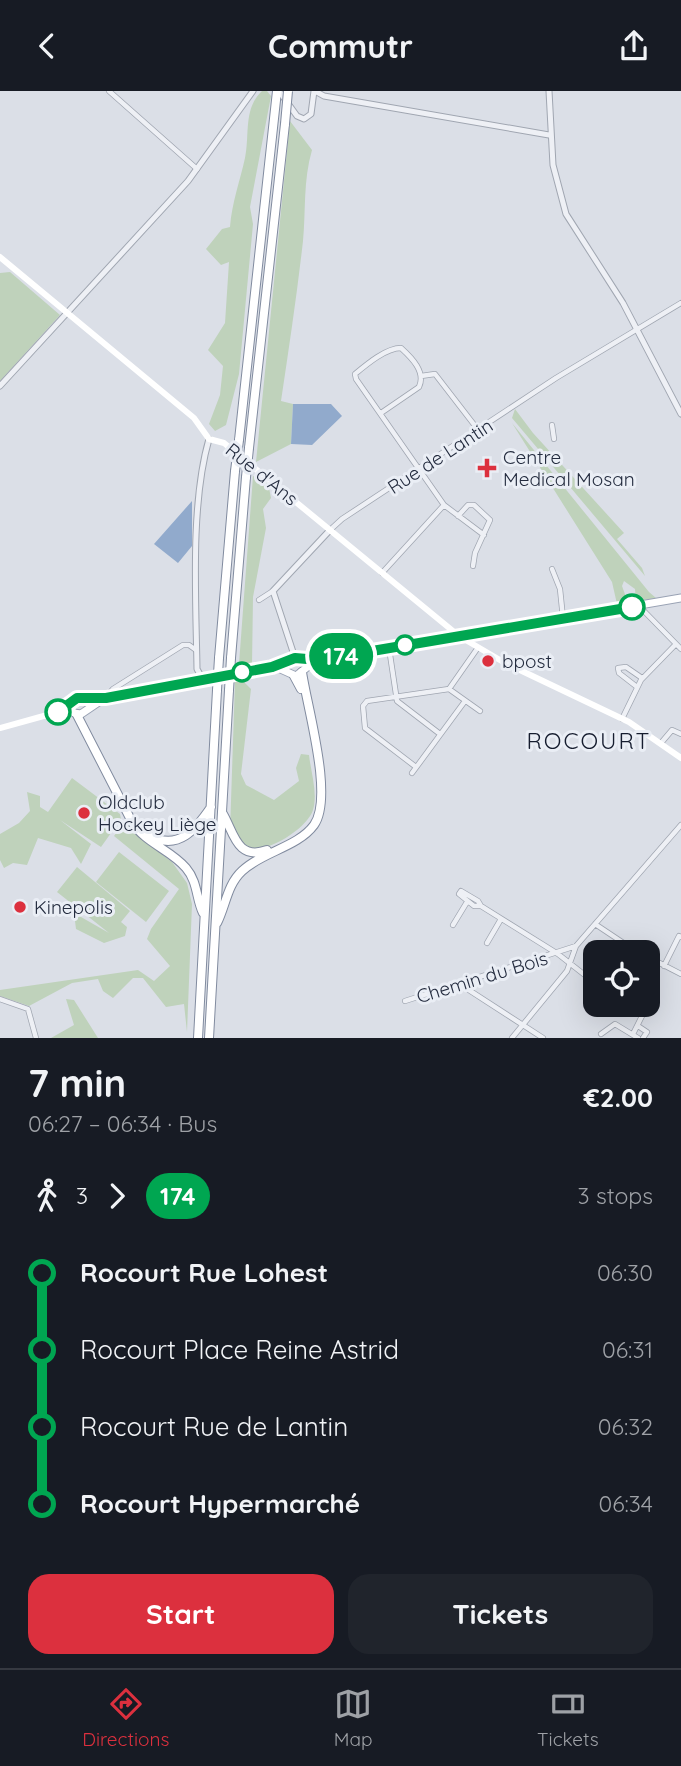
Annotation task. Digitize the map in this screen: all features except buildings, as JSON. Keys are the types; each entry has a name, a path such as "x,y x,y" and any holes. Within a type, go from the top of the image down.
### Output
{"highway":[{"path":"198,1038 219,658 235,471 278,91"},
{"path":"209,1038 231,658 246,477 288,91"},
{"path":"222,811 236,844 246,851 260,853 303,830 315,815 317,791 296,667"},
{"path":"215,925 231,884 241,872 306,833 318,816 320,785 296,667"},
{"path":"78,710 134,820 148,834 166,842 180,840 197,828 211,807"},
{"path":"78,710 132,822 141,833 186,868 196,884 205,917"}],"main road":[{"name":"Rue d'Ans","path":"0,257 198,421 209,439 224,443 459,636 479,650 622,719 681,758"},
{"path":"78,710 77,698 106,698 202,678 272,667 296,667 389,647 681,599"},
{"path":"444,638 449,628"},
{"path":"479,650 478,641 483,632"},
{"path":"0,728 58,712 78,710 106,698"},
{"path":"78,710 84,699"}],"street":[{"path":"109,91 197,169"},
{"path":"0,386 197,169 253,91"},
{"path":"278,91 297,116 304,119 311,114 314,91 324,96 549,135"},
{"path":"549,91 549,135 566,214 603,270 681,414"},
{"name":"Rue de Lantin","path":"273,591 342,519 420,471 556,377 681,303"},
{"path":"381,413 419,387 421,376 401,348 393,348 355,374 381,413 420,471 444,505 484,535"},
{"path":"421,376 435,375 479,431"},
{"path":"552,425 554,439"},
{"path":"202,678 197,669 201,482 209,439"},
{"path":"382,573 444,505"},
{"path":"458,516 468,505 474,505 490,520 475,553 473,566"},
{"path":"552,569 560,589 563,618"},
{"path":"259,600 273,591 296,667"},
{"path":"622,719 642,678 679,646 639,606"},
{"path":"106,698 113,689 183,645 189,645 197,651"},
{"path":"389,647 397,701 440,734"},
{"path":"449,689 479,650"},
{"path":"637,687 619,673 618,668 626,667 642,678"},
{"path":"416,767 365,728 363,706 367,701 449,689 480,711"},
{"path":"412,773 465,701"},
{"path":"661,743 672,730 681,734"},
{"name":"Chemin du Bois","path":"405,1001 457,982 558,954 576,946 681,825"},
{"path":"481,907 478,901 461,891 459,897 481,907 558,954"},
{"path":"453,925 467,902"},
{"path":"487,943 501,919"},
{"path":"595,924 619,940"},
{"path":"664,965 679,936 681,937"},
{"name":"Chemin du Bois","path":"558,954 571,965 576,946"},
{"path":"660,963 681,974"},
{"path":"512,1038 571,965 583,974"},
{"path":"457,982 543,1038"},
{"path":"0,999 28,1009 36,1038"},
{"path":"638,1037 642,1017"},
{"path":"601,1034 615,1024 638,1037"},
{"path":"638,1026 647,1032 638,1037"}],"green space":[{"path":"262,91 267,91 271,96 250,207 253,224 239,374 226,425 215,431 209,424 220,395 223,366 208,350 225,323 229,262 221,265 206,249 222,229 230,227 245,158 250,114"},
{"path":"290,121 312,150 306,184 301,261 281,401 293,404 291,444 256,462"},
{"path":"10,272 60,315 0,381 0,273"},
{"path":"515,409 533,433 624,533 617,539 642,568 645,576 512,418"},
{"path":"512,423 656,598 636,601 635,589 624,581 622,586 627,600 617,604 612,582"},
{"path":"253,476 268,483 271,498 263,509 266,528 253,597 252,665 239,664"},
{"path":"241,679 251,689 241,774 246,785 274,800 299,781 296,768 301,754 309,755 314,790 313,810 303,825 284,839 254,849 244,846 230,831 235,682"},
{"path":"72,778 120,814 121,819 101,847 60,820 91,844 81,864 71,848 38,838 27,865 13,863 4,868 0,860 0,834 19,823 30,811 27,792 40,796 40,807 48,812"},
{"path":"125,821 139,837 172,862 187,883 192,904 187,1032 184,1004 166,1007 143,978 133,978 113,998 103,991 98,979 72,983 29,1006 0,996 0,990 138,970 154,981 170,966 147,939 179,889 114,836"},
{"path":"119,852 169,891 146,922 96,882"},
{"path":"77,867 130,911 121,922 127,927 125,936 104,943 76,929 74,913 109,933 57,892"},
{"path":"66,999 74,1000 98,1038 51,1038 74,1025"}],"water":[{"path":"293,404 331,404 342,416 312,445 291,444"},
{"path":"192,501 192,546 178,563 154,544"}],"bus line":[{"name":"174","path":"58,712 77,698 106,698 272,667 295,658 319,660 632,607"}],"place":[{"name":"Centre Medical Mosan","path":"487,468"},
{"name":"bpost","path":"488,661"},
{"name":"Oldclub Hockey Liège","path":"84,813"},
{"name":"Kinepolis","path":"20,907"}],"district":[{"name":"ROCOURT","path":"589,741"}]}
